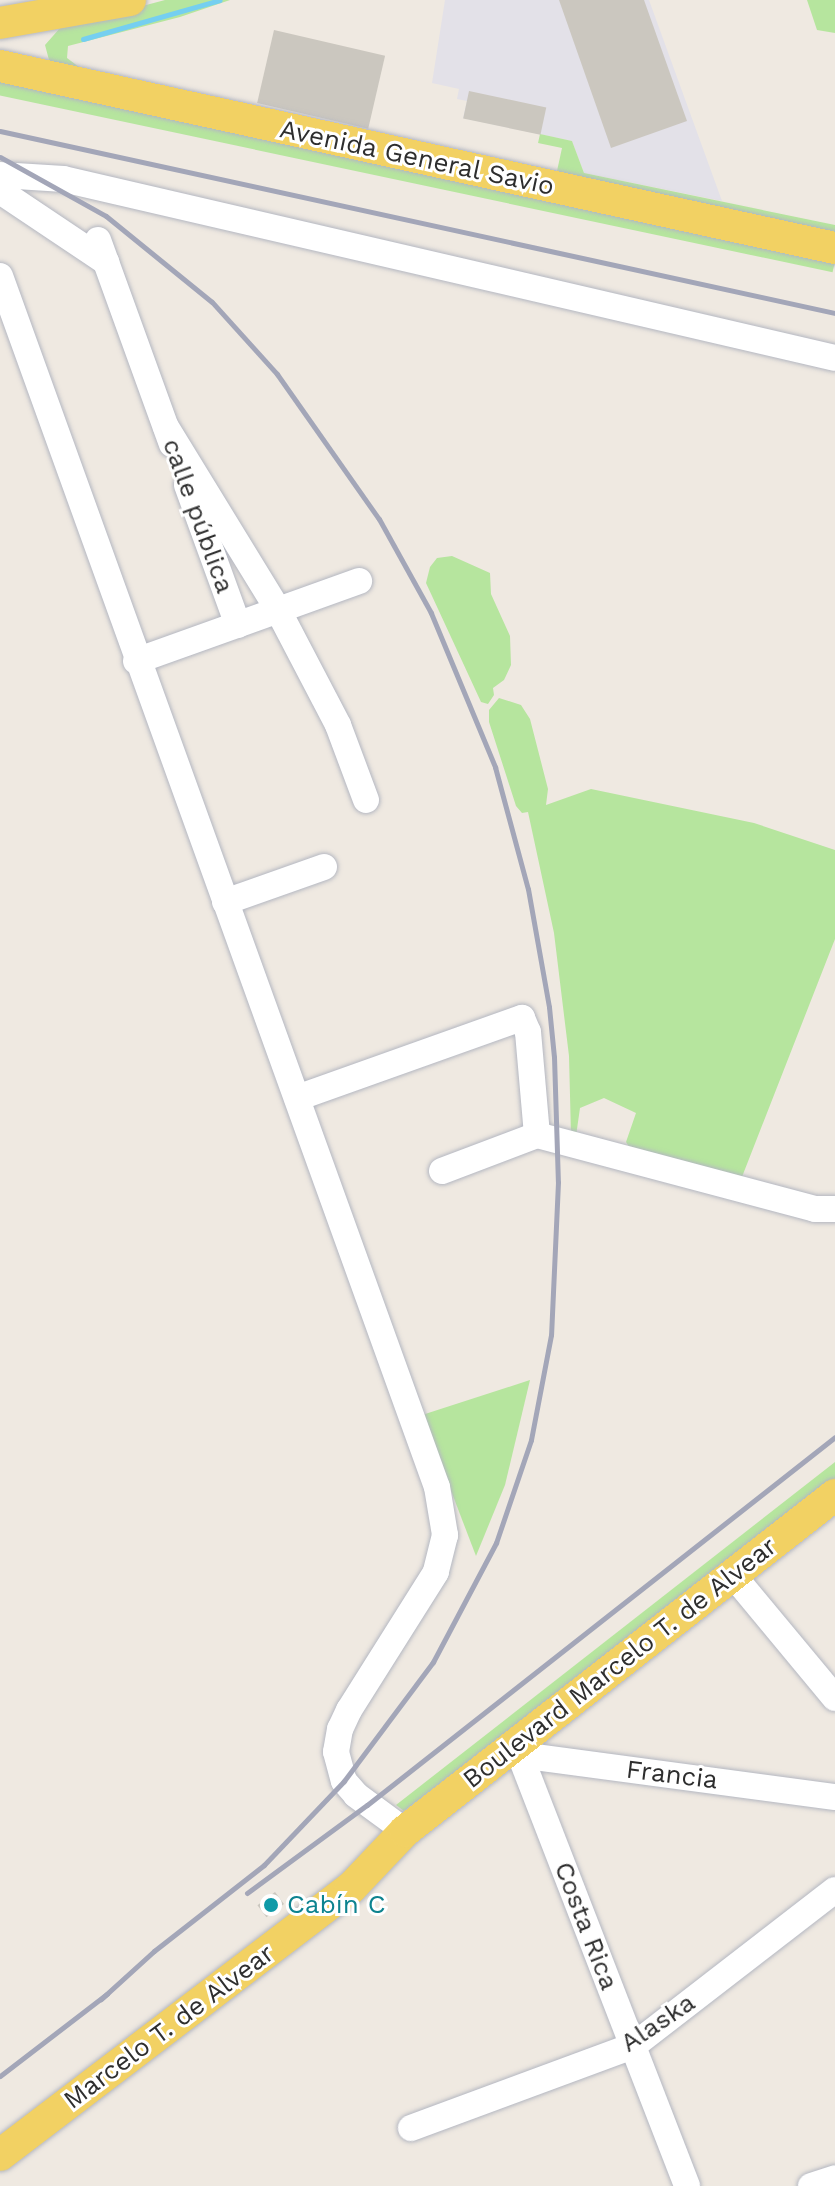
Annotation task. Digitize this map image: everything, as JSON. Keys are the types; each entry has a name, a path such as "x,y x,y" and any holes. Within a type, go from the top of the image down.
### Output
{"main road":[{"path":"0,23 130,0"},
{"path":"51,16 33,34 31,52 40,70 55,80"},
{"name":"Avenida General Savio","path":"0,66 835,248"},
{"name":"Boulevard Marcelo T. de Alvear","path":"405,1831 516,1751 732,1574 835,1495"},
{"name":"Marcelo T. de Alvear","path":"0,2155 351,1888 405,1831"}],"street":[{"path":"0,175 63,179 835,358"},
{"path":"0,191 102,251 166,427"},
{"path":"0,276 136,661 437,1487 444,1514 444,1545 436,1572 349,1710 337,1742 338,1766 344,1781 367,1805 405,1831"},
{"name":"calle pública","path":"166,427 278,610 338,725 366,800"},
{"name":"calle pública","path":"166,427 238,625"},
{"name":"calle pública","path":"136,661 359,581"},
{"path":"225,902 324,867"},
{"path":"297,1098 522,1018 528,1032 537,1135"},
{"path":"442,1171 537,1135 815,1209 835,1209"},
{"path":"732,1574 835,1698"},
{"name":"Francia","path":"516,1751 835,1797"},
{"name":"Costa Rica","path":"516,1751 687,2186"},
{"name":"Alaska","path":"411,2128 633,2046 835,1890"},
{"path":"811,2186 835,2178"}],"shaded area":[{"path":"445,0 649,0 722,201 584,173 572,141 463,118 467,101 457,99 459,89 432,83"}],"green space":[{"path":"165,0 230,0 180,17 68,46 67,58 79,67 54,65 49,60 45,45 60,28"},
{"path":"807,0 835,0 835,33 817,30"},
{"path":"0,77 835,254 833,272 0,95"},
{"path":"540,134 572,141 584,173 835,225 835,237 450,148 557,171 562,148 538,143"},
{"path":"452,556 490,573 491,594 510,636 511,665 504,680 493,688 494,695 488,704 481,702 426,583 430,567 437,558"},
{"path":"499,698 521,705 530,719 548,789 546,805 591,789 754,823 835,850 835,939 740,1182 633,1153 626,1142 636,1113 604,1098 580,1108 576,1136 571,1135 569,1056 554,933 528,812 522,813 516,806 489,722 489,710"},
{"path":"530,1380 505,1485 476,1556 422,1415"},
{"path":"835,1462 835,1483 404,1811 396,1805"}],"building":[{"path":"559,0 644,0 687,121 611,148"},
{"path":"274,30 385,56 368,129 257,103"},
{"path":"469,91 546,107 540,135 463,118"},
{"name":"Cabín C","path":"275,1892 284,1904 266,1917 257,1905"}],"waterway":[{"path":"83,39 220,0"}],"railway":[{"path":"0,131 835,313"},
{"path":"0,157 106,216 212,302 277,374 379,519 431,613 495,767 528,889 549,1007 554,1057 558,1182 551,1335 531,1440 496,1543 433,1662 344,1781 264,1865 154,1951 101,1999"},
{"path":"247,1893 367,1805 835,1437"},
{"path":"0,2076 107,1994"}],"place":[{"name":"Cabín C","path":"271,1905"}]}
